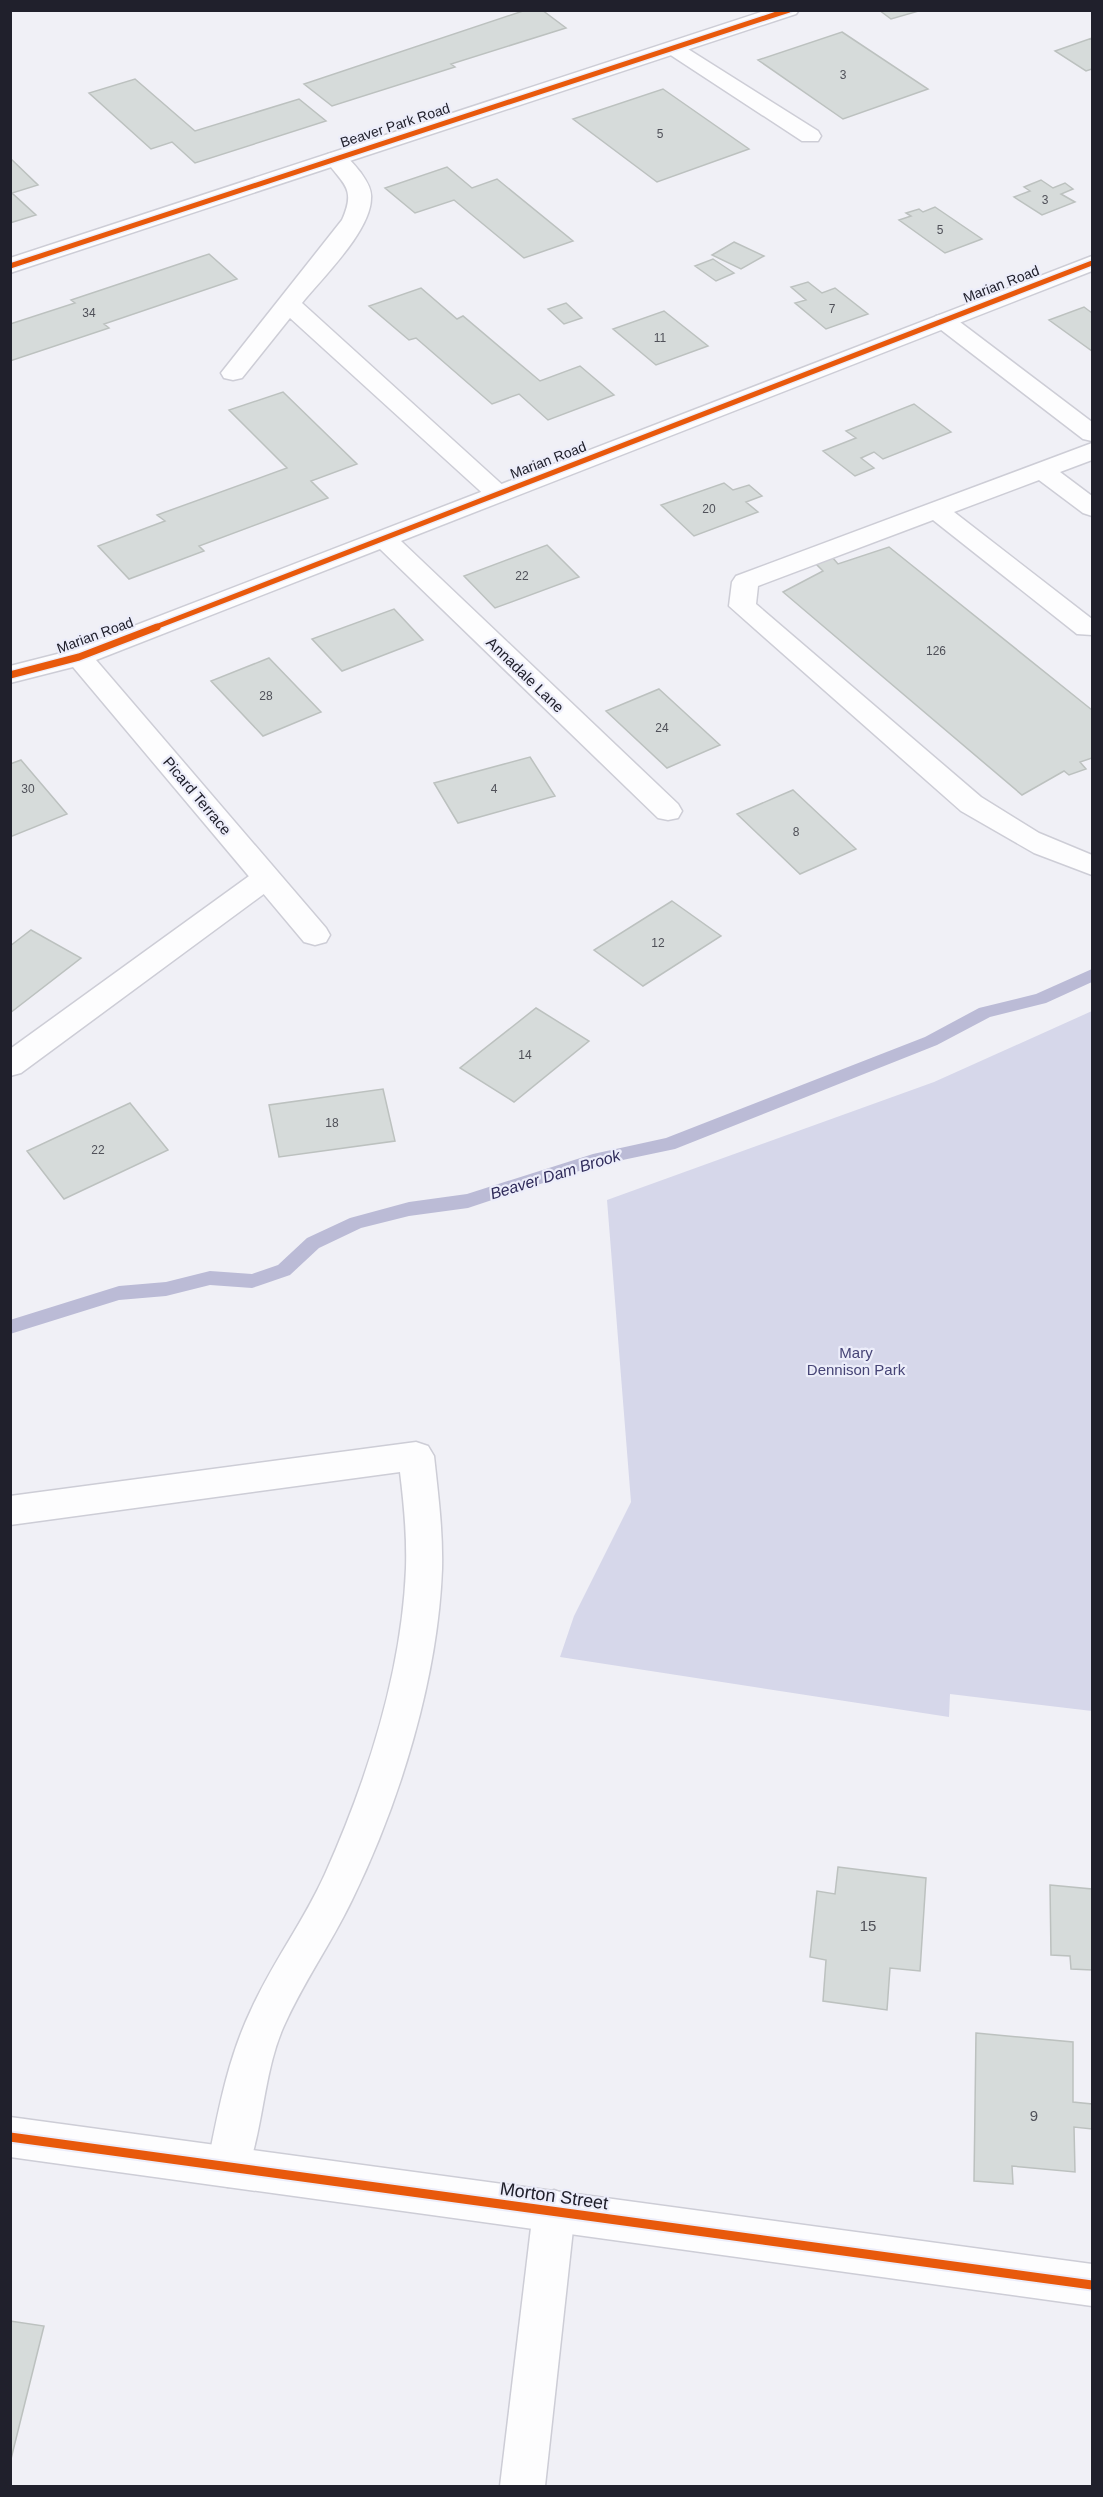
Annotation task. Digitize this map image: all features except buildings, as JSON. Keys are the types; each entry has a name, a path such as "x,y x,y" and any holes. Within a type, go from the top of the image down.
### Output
{"street":[{"name":"Beaver Park Road","path":"10,266 789,10"},
{"path":"673,48 810,136"},
{"path":"232,373 347,232 359,212 362,194 354,177 336,159"},
{"name":"Marian Road","path":"10,675 79,657 1092,263"},
{"path":"289,304 498,494"},
{"path":"944,321 1092,434"},
{"path":"1092,451 745,582 742,606 971,804 1012,832 1052,852 1092,865"},
{"path":"1042,470 1092,508"},
{"path":"936,510 1087,628"},
{"name":"Annadale Lane","path":"383,538 668,811"},
{"name":"Picard Terrace","path":"79,657 315,935"},
{"path":"10,1065 266,878"},
{"path":"10,1511 416,1456 423,1518 423,1581 417,1638 403,1700 347,1867 316,1932 280,1994 254,2052 228,2167"},
{"name":"Morton Street","path":"10,2137 1092,2285"},
{"path":"522,2487 554,2211"}],"green space":[{"name":"Mary Dennison Park","path":"1092,1011 1092,1711 950,1694 949,1717 560,1657 574,1616 631,1502 607,1200 934,1082"}],"waterway":[{"name":"Beaver Dam Brook","path":"10,1327 119,1293 166,1289 210,1278 252,1281 284,1270 313,1243 356,1223 409,1209 468,1201 593,1160 669,1144 931,1041 985,1012 1040,999 1092,975"}],"cycle path":[{"path":"10,266 789,10"},
{"path":"10,675 79,657 1092,263"},
{"path":"10,2137 1092,2285"}]}
